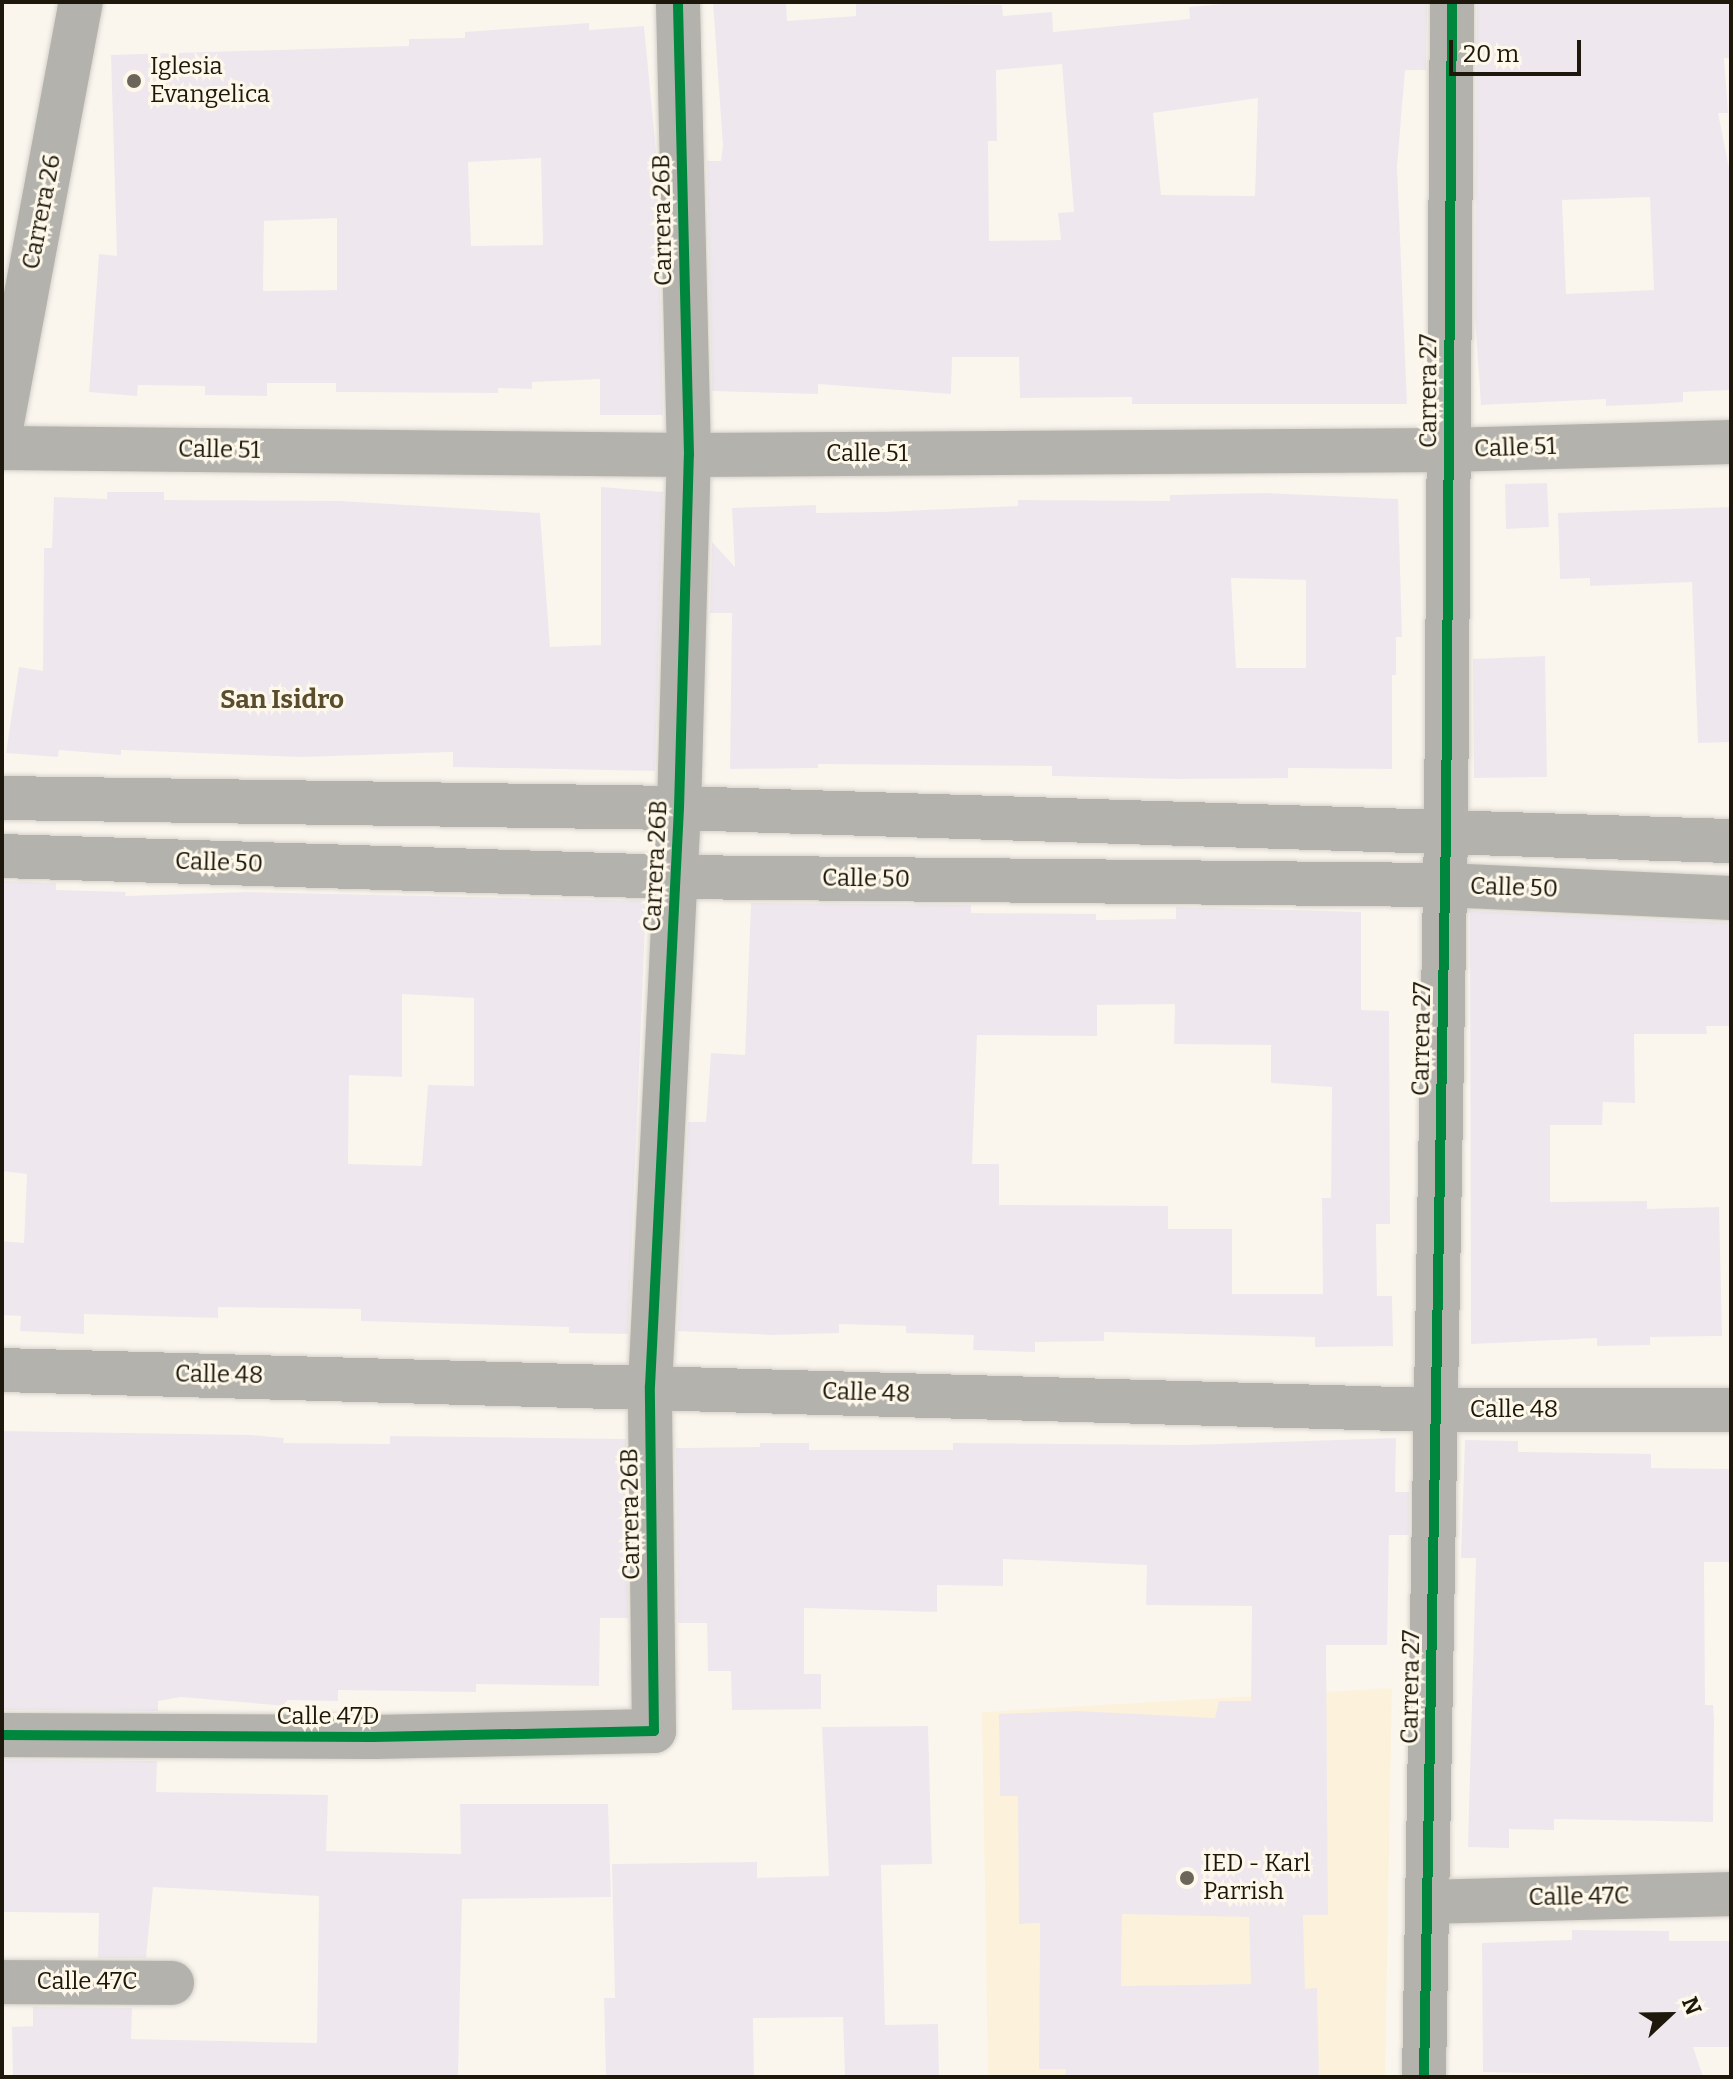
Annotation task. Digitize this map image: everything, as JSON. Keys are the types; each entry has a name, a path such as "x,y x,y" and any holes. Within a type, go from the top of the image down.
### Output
{"street":[{"name":"Carrera 26","path":"2,423 81,2"},
{"name":"Carrera 26B","path":"654,1731 650,1386 679,808 689,455 678,2"},
{"name":"Carrera 27","path":"1424,2077 1446,832 1452,2"},
{"name":"Calle 51","path":"2,448 689,455 1448,450 1731,442"},
{"path":"2,798 679,808 1731,841"},
{"name":"Calle 50","path":"2,856 675,877 1444,885 1731,898"},
{"name":"Calle 48","path":"2,1370 1436,1410 1731,1410"},
{"name":"Calle 47D","path":"2,1735 373,1737 654,1731"},
{"name":"Calle 47C","path":"1428,1902 1731,1894"},
{"name":"Calle 47C","path":"2,1982 172,1983"}],"shaded area":[{"name":"IED - Karl Parrish","path":"1392,1688 1385,2077 988,2077 982,1712"}],"building":[{"path":"713,2 786,2 787,21 856,16 856,4 1002,5 1003,16 1052,12 1053,32 1190,19 1189,7 1236,3 1427,2 1426,70 1405,70 1397,167 1407,404 1132,404 1132,397 1020,398 1019,357 952,357 951,394 818,384 818,394 712,391 707,161 721,161 723,146","holes":["1062,64 1074,212 1058,213 1061,240 989,241 988,141 997,141 996,70","1258,98 1255,196 1161,195 1153,113"]},
{"path":"1477,2 1731,2 1729,58 1724,58 1728,113 1718,113 1731,178 1731,390 1683,392 1683,402 1652,404 1606,406 1606,399 1481,405 1475,316","holes":["1650,197 1654,290 1566,294 1562,200"]},
{"path":"589,23 589,30 644,26 657,162 663,415 600,415 600,379 532,382 532,389 498,388 498,393 336,392 336,383 267,383 267,396 205,395 205,386 138,385 137,396 89,392 99,254 117,256 111,55 409,46 409,39 465,38 465,32","holes":["541,158 543,245 471,246 468,162","337,218 337,290 263,291 264,221"]},
{"path":"1547,483 1549,527 1506,529 1505,484"},
{"path":"601,487 663,492 655,771 453,767 453,752 302,757 121,750 121,755 59,750 58,757 6,753 19,667 43,671 44,548 52,548 54,497 107,499 107,492 164,492 164,500 340,501 540,513 550,647 601,645"},
{"path":"1267,493 1398,499 1402,637 1396,637 1396,675 1392,675 1392,769 1288,768 1288,778 1177,779 1052,776 1052,766 818,764 818,768 730,769 732,613 710,613 712,542 735,567 732,508 816,505 816,513 881,512 1018,506 1018,500 1170,501 1170,495","holes":["1231,578 1306,580 1306,668 1236,668"]},
{"path":"1731,507 1731,742 1698,743 1692,582 1590,586 1590,578 1560,579 1558,513"},
{"path":"1545,656 1547,777 1474,778 1473,659"},
{"path":"2,881 56,883 56,890 126,892 125,896 248,892 646,901 628,1334 569,1333 569,1327 361,1321 361,1309 218,1307 218,1318 84,1314 84,1334 20,1331 21,1316 2,1315 2,1241 24,1243 27,1174 2,1171","holes":["402,994 474,998 474,1086 428,1085 422,1166 348,1164 349,1075 402,1077"]},
{"path":"751,903 971,905 971,913 1096,914 1096,920 1176,919 1176,907 1361,912 1361,1010 1389,1011 1390,1224 1376,1224 1377,1296 1392,1296 1393,1346 1315,1347 1315,1337 1104,1332 1104,1341 1035,1342 1035,1352 973,1350 974,1335 906,1333 906,1326 839,1324 839,1333 773,1335 678,1331 688,1122 706,1122 711,1053 745,1055","holes":["1175,1004 1174,1044 1271,1045 1271,1083 1332,1087 1331,1198 1322,1198 1323,1294 1232,1294 1232,1229 1168,1229 1168,1206 999,1205 999,1164 972,1164 977,1035 1097,1036 1097,1005"]},
{"path":"1470,911 1731,923 1731,1026 1706,1026 1707,1034 1634,1034 1635,1103 1603,1102 1602,1125 1550,1125 1550,1202 1647,1201 1647,1209 1719,1207 1722,1336 1650,1337 1650,1345 1597,1346 1597,1338 1471,1344"},
{"path":"2,1431 251,1435 284,1438 283,1443 390,1444 390,1436 626,1439 628,1618 600,1618 599,1686 476,1684 476,1692 338,1690 338,1701 287,1700 287,1706 181,1697 158,1701 158,1711 2,1710"},
{"path":"1396,1438 1395,1492 1409,1492 1409,1535 1389,1535 1387,1645 1326,1645 1328,1915 1303,1915 1305,1989 1317,1988 1319,2077 1065,2077 1066,2069 1039,2069 1040,1923 1019,1924 1018,1796 1000,1796 999,1714 1078,1711 1215,1718 1219,1701 1251,1701 1252,1606 1146,1605 1147,1565 1003,1559 1003,1586 937,1585 937,1612 804,1608 804,1674 821,1674 821,1709 732,1710 731,1671 708,1671 707,1623 678,1623 676,1448 760,1447 760,1443 809,1443 809,1450 953,1450 953,1443 1186,1445","holes":["1122,1914 1249,1917 1251,1984 1121,1986"]},
{"path":"1465,1440 1518,1441 1518,1452 1651,1454 1651,1468 1731,1469 1731,1562 1704,1562 1705,1705 1713,1705 1714,1719 1713,1822 1554,1819 1554,1830 1509,1829 1509,1848 1468,1847 1476,1558 1461,1558"},
{"path":"928,1726 932,1864 881,1865 885,2025 938,2024 939,2077 845,2077 843,2017 753,2018 754,2077 606,2077 604,1998 615,1998 612,1864 757,1862 757,1878 829,1876 822,1727"},
{"path":"2,1760 157,1761 156,1792 328,1795 326,1851 461,1854 460,1804 608,1804 611,1897 462,1899 458,2077 13,2077 12,2027 33,2026 33,2007 132,2008 131,2039 317,2043 319,1896 153,1887 146,1958 98,1958 99,1913 2,1912"},
{"path":"1572,1930 1669,1931 1669,1941 1730,1941 1731,2047 1693,2047 1703,2077 1483,2072 1482,1943 1572,1940"}],"cycle path":[{"path":"2,1735 373,1737 654,1731 650,1386 679,808 689,455 678,2"},
{"path":"1424,2077 1446,832 1452,2"}],"place":[{"name":"Iglesia Evangelica","path":"134,81"},
{"name":"IED - Karl Parrish","path":"1187,1878"}],"district":[{"name":"San Isidro","path":"282,700"}]}
